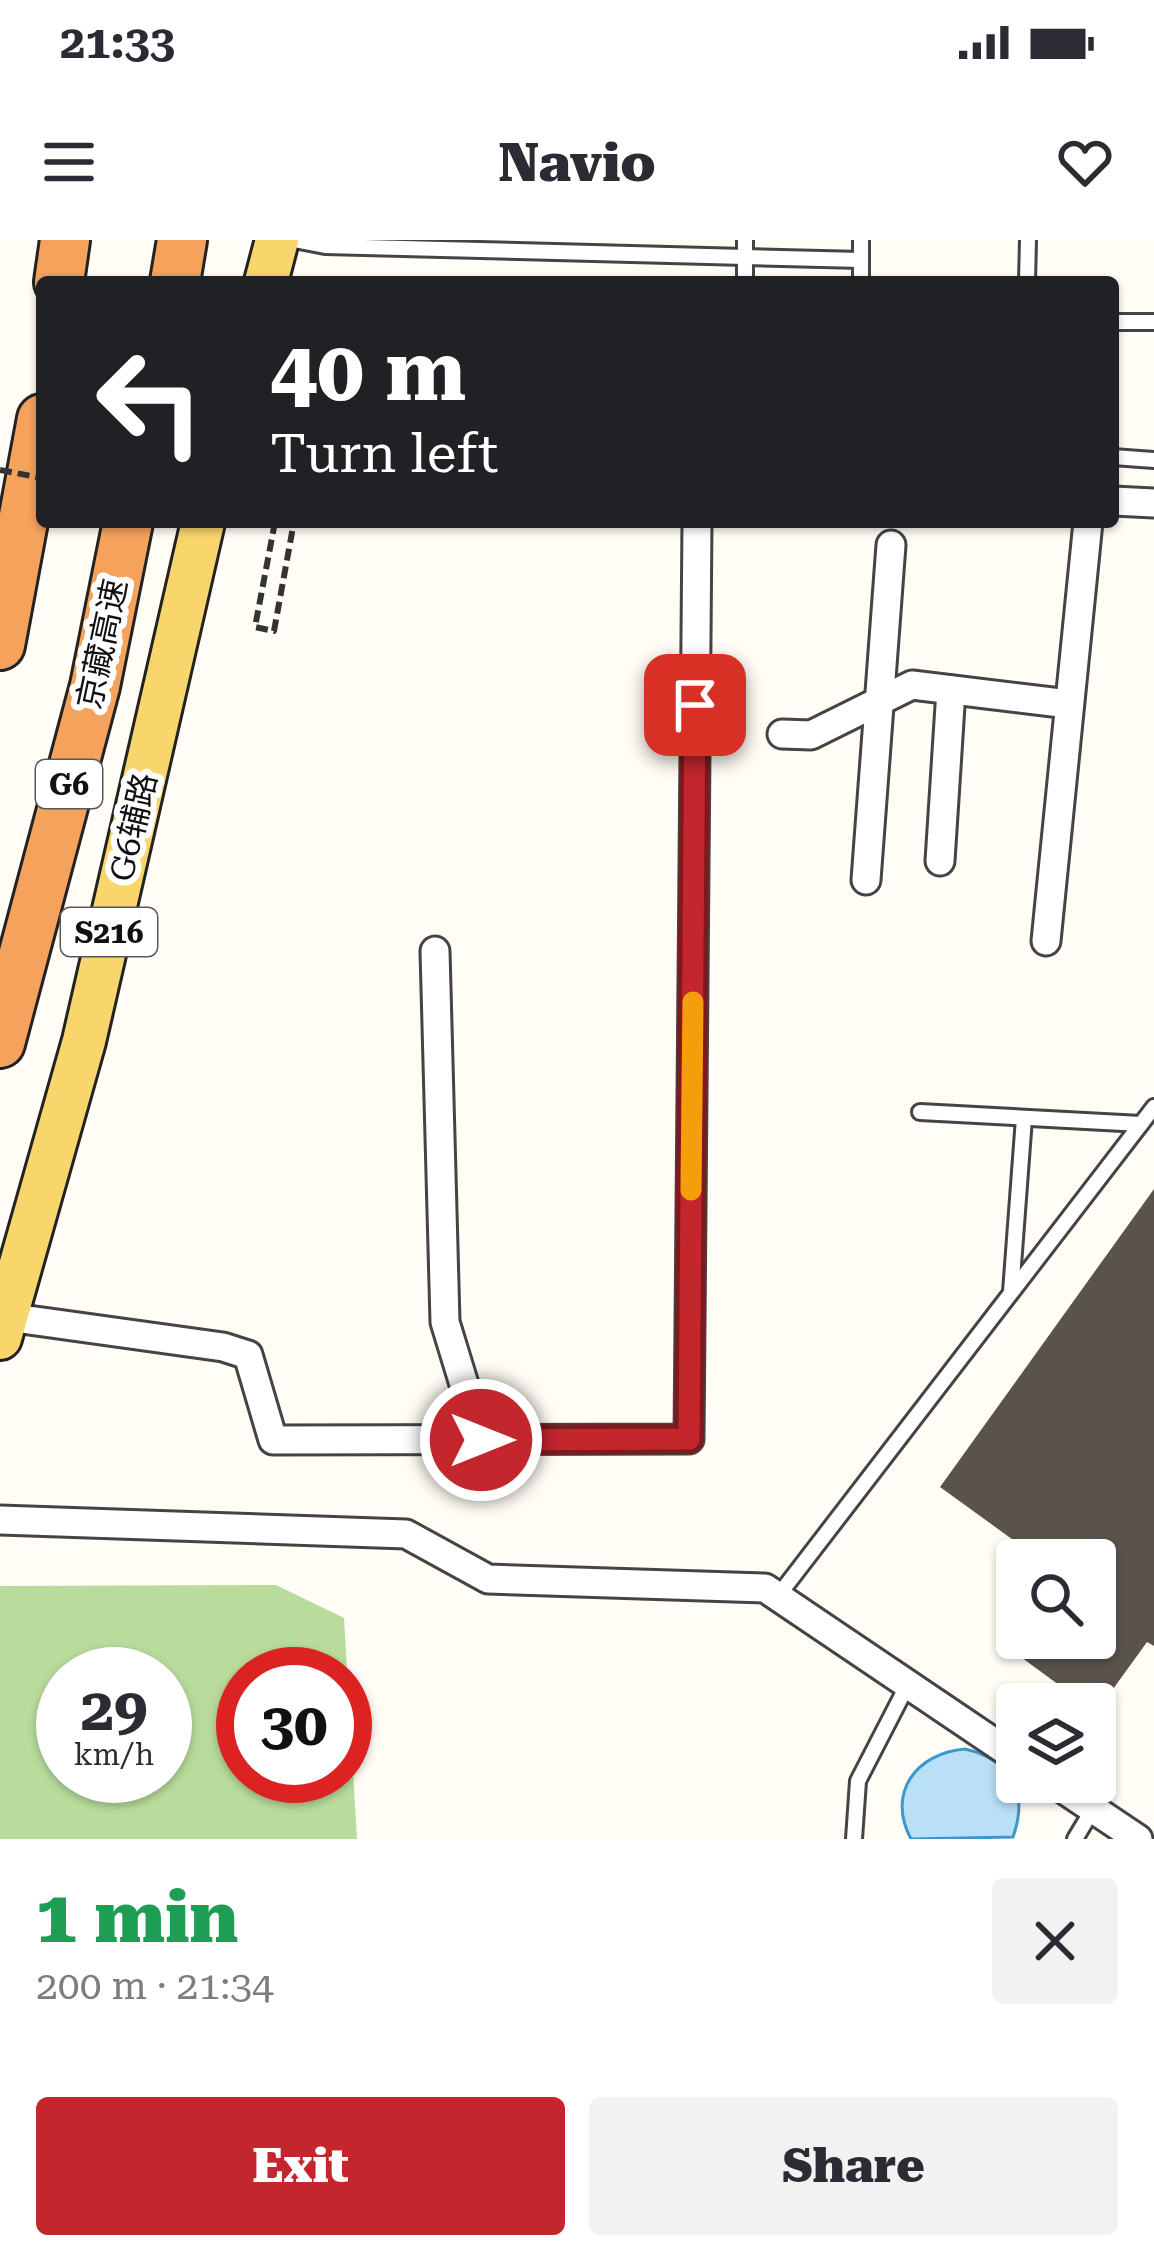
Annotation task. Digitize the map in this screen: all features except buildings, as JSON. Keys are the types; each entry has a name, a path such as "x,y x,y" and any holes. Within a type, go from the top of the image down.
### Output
{"highway":[{"path":"60,276 65,240"},
{"path":"176,276 182,240"},
{"path":"0,645 36,451"},
{"name":"京藏高速","path":"0,1043 95,686 127,528"}],"main road":[{"path":"268,276 278,240"},
{"name":"G6辅路","path":"3,1327 83,1041 201,528"}],"street":[{"path":"1119,501 1154,503"},
{"path":"3,1327 223,1347 248,1355 273,1441 689,1439 697,528"},
{"path":"1046,941 1087,528"},
{"path":"866,880 891,544"},
{"path":"782,734 811,735 912,685 1069,704"},
{"path":"940,861 951,690"},
{"path":"435,951 445,1322 481,1440"},
{"path":"0,1520 406,1534 488,1579 765,1588 996,1744"},
{"path":"1084,1803 1138,1839"}],"lane":[{"path":"294,240 325,246 861,260"},
{"path":"745,276 746,240"},
{"path":"861,240 861,276"},
{"path":"1027,276 1028,240"},
{"path":"1119,322 1154,322"},
{"path":"1119,458 1154,460"},
{"path":"778,1596 1154,1107"},
{"path":"920,1112 1141,1124"},
{"path":"1011,1292 1024,1118"},
{"path":"854,1839 858,1781 908,1684"},
{"path":"1075,1839 1093,1809"}],"path":[{"path":"0,470 36,477"},
{"path":"274,528 255,628 274,631 293,528"}],"green space":[{"path":"276,1585 344,1618 346,1647 216,1647 216,1803 355,1803 357,1839 0,1839 0,1586"}],"water":[{"path":"965,1749 996,1762 996,1803 1019,1803 1013,1837 911,1839 904,1822 904,1791 920,1767"}],"slow traffic":[{"path":"691,1190 693,1002"}],"route":[{"path":"481,1440 689,1439 695,705"}]}
